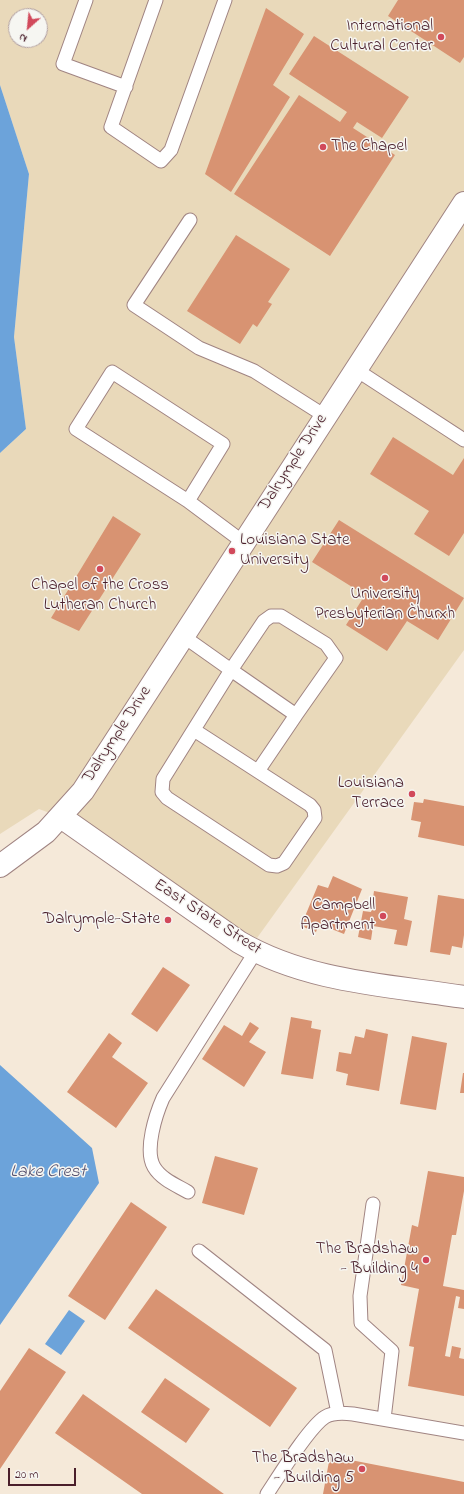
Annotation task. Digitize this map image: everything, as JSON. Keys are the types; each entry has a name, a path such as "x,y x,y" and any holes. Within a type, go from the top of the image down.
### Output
{"street":[{"name":"Dalrymple Drive","path":"0,866 46,832 83,791 355,369 464,203"},
{"name":"East State Street","path":"61,817 239,942 283,964 361,982 464,997"}],"lane":[{"path":"86,0 63,64 126,87"},
{"path":"156,0 111,127 162,161 171,150 225,0"},
{"path":"190,220 134,305 199,348 254,371 325,416"},
{"path":"355,369 464,440"},
{"path":"188,501 223,444 112,372 76,429 188,501 243,542"},
{"path":"194,730 258,771 310,804 314,810 315,818 284,863 277,866 269,865 167,798 162,792 163,779 231,670 264,620 271,616 281,616 326,644 336,658 258,771"},
{"path":"183,636 296,715"},
{"path":"188,1192 164,1179 153,1166 150,1148 155,1116 163,1098 256,951"},
{"path":"373,1204 360,1296 362,1323 392,1351 384,1419"},
{"path":"199,1251 325,1350 338,1413"},
{"path":"267,1494 314,1426 326,1416 338,1413 384,1419 464,1433"}],"shaded area":[{"name":"Louisiana State University","path":"0,0 464,0 464,650 257,938 232,925 104,833 39,809 0,834 0,453 26,429 14,337 29,174 0,85"}],"water":[{"path":"0,85 29,174 14,337 26,429 0,453"},
{"name":"Lake Crest","path":"0,1065 92,1148 99,1183 0,1325"},
{"path":"69,1310 85,1321 61,1355 45,1344"}],"building":[{"name":"International Cultural Center","path":"398,0 464,0 464,57 460,63 388,16"},
{"path":"266,8 304,34 273,85 290,97 231,192 205,174"},
{"name":"The Chapel","path":"314,36 409,97 382,138 357,122 353,128 395,155 330,256 234,194 299,95 340,122 347,112 289,74"},
{"path":"236,235 290,269 268,302 272,304 257,327 253,324 240,344 187,311"},
{"path":"393,437 453,475 464,458 464,533 449,556 414,534 429,511 370,474"},
{"name":"Chapel of the Cross Lutheran Church","path":"113,516 141,534 79,631 51,618"},
{"name":"University Presbyterian Churxh","path":"339,520 464,598 438,640 407,621 387,651 346,625 365,595 312,562"},
{"path":"424,799 464,806 464,846 418,837 421,822 411,820 414,802 423,803"},
{"path":"333,876 362,889 344,934 319,924 316,932 301,926 318,885 328,888"},
{"name":"Campbell Apartment","path":"374,891 408,897 404,919 412,921 407,946 394,944 397,930 373,926 371,940 358,937 363,911 371,912"},
{"path":"438,895 464,899 464,935 462,948 452,946 450,955 430,952"},
{"path":"163,967 190,985 157,1032 131,1014"},
{"path":"291,1017 312,1021 311,1028 321,1030 313,1079 281,1074"},
{"path":"250,1022 259,1028 249,1042 266,1052 244,1087 202,1059 224,1025 242,1036"},
{"path":"366,1029 388,1034 379,1091 346,1085 348,1074 336,1071 339,1052 351,1054 355,1036 364,1038"},
{"path":"109,1033 122,1043 112,1057 148,1083 116,1128 67,1092"},
{"path":"412,1036 447,1043 436,1110 400,1104"},
{"path":"463,1073 464,1093 460,1093"},
{"path":"215,1156 258,1168 244,1215 202,1203"},
{"name":"The Bradshaw - Building 4","path":"428,1171 464,1177 464,1191 456,1235 452,1235 443,1286 464,1290 464,1309 458,1308 460,1297 456,1296 445,1356 450,1357 452,1346 461,1348 459,1358 464,1359 464,1396 408,1386 414,1347 409,1346 419,1289 401,1285 412,1225 418,1227"},
{"path":"131,1202 167,1227 105,1320 68,1296"},
{"path":"156,1289 297,1388 270,1427 128,1328"},
{"path":"29,1348 66,1372 0,1469 0,1391"},
{"path":"165,1378 210,1409 186,1443 141,1412"},
{"path":"83,1394 224,1494 142,1494 55,1433"},
{"name":"The Bradshaw - Building 5","path":"330,1456 464,1482 464,1494 323,1494"}],"place":[{"name":"International Cultural Center","path":"441,37"},
{"name":"The Chapel","path":"323,147"},
{"name":"Louisiana State University","path":"232,551"},
{"name":"Chapel of the Cross Lutheran Church","path":"100,569"},
{"name":"University Presbyterian Churxh","path":"385,578"},
{"name":"Louisiana Terrace","path":"412,794"},
{"name":"Campbell Apartment","path":"383,916"},
{"name":"Dalrymple-State","path":"168,920"},
{"name":"The Bradshaw - Building 4","path":"426,1260"},
{"name":"The Bradshaw - Building 5","path":"362,1469"}]}
